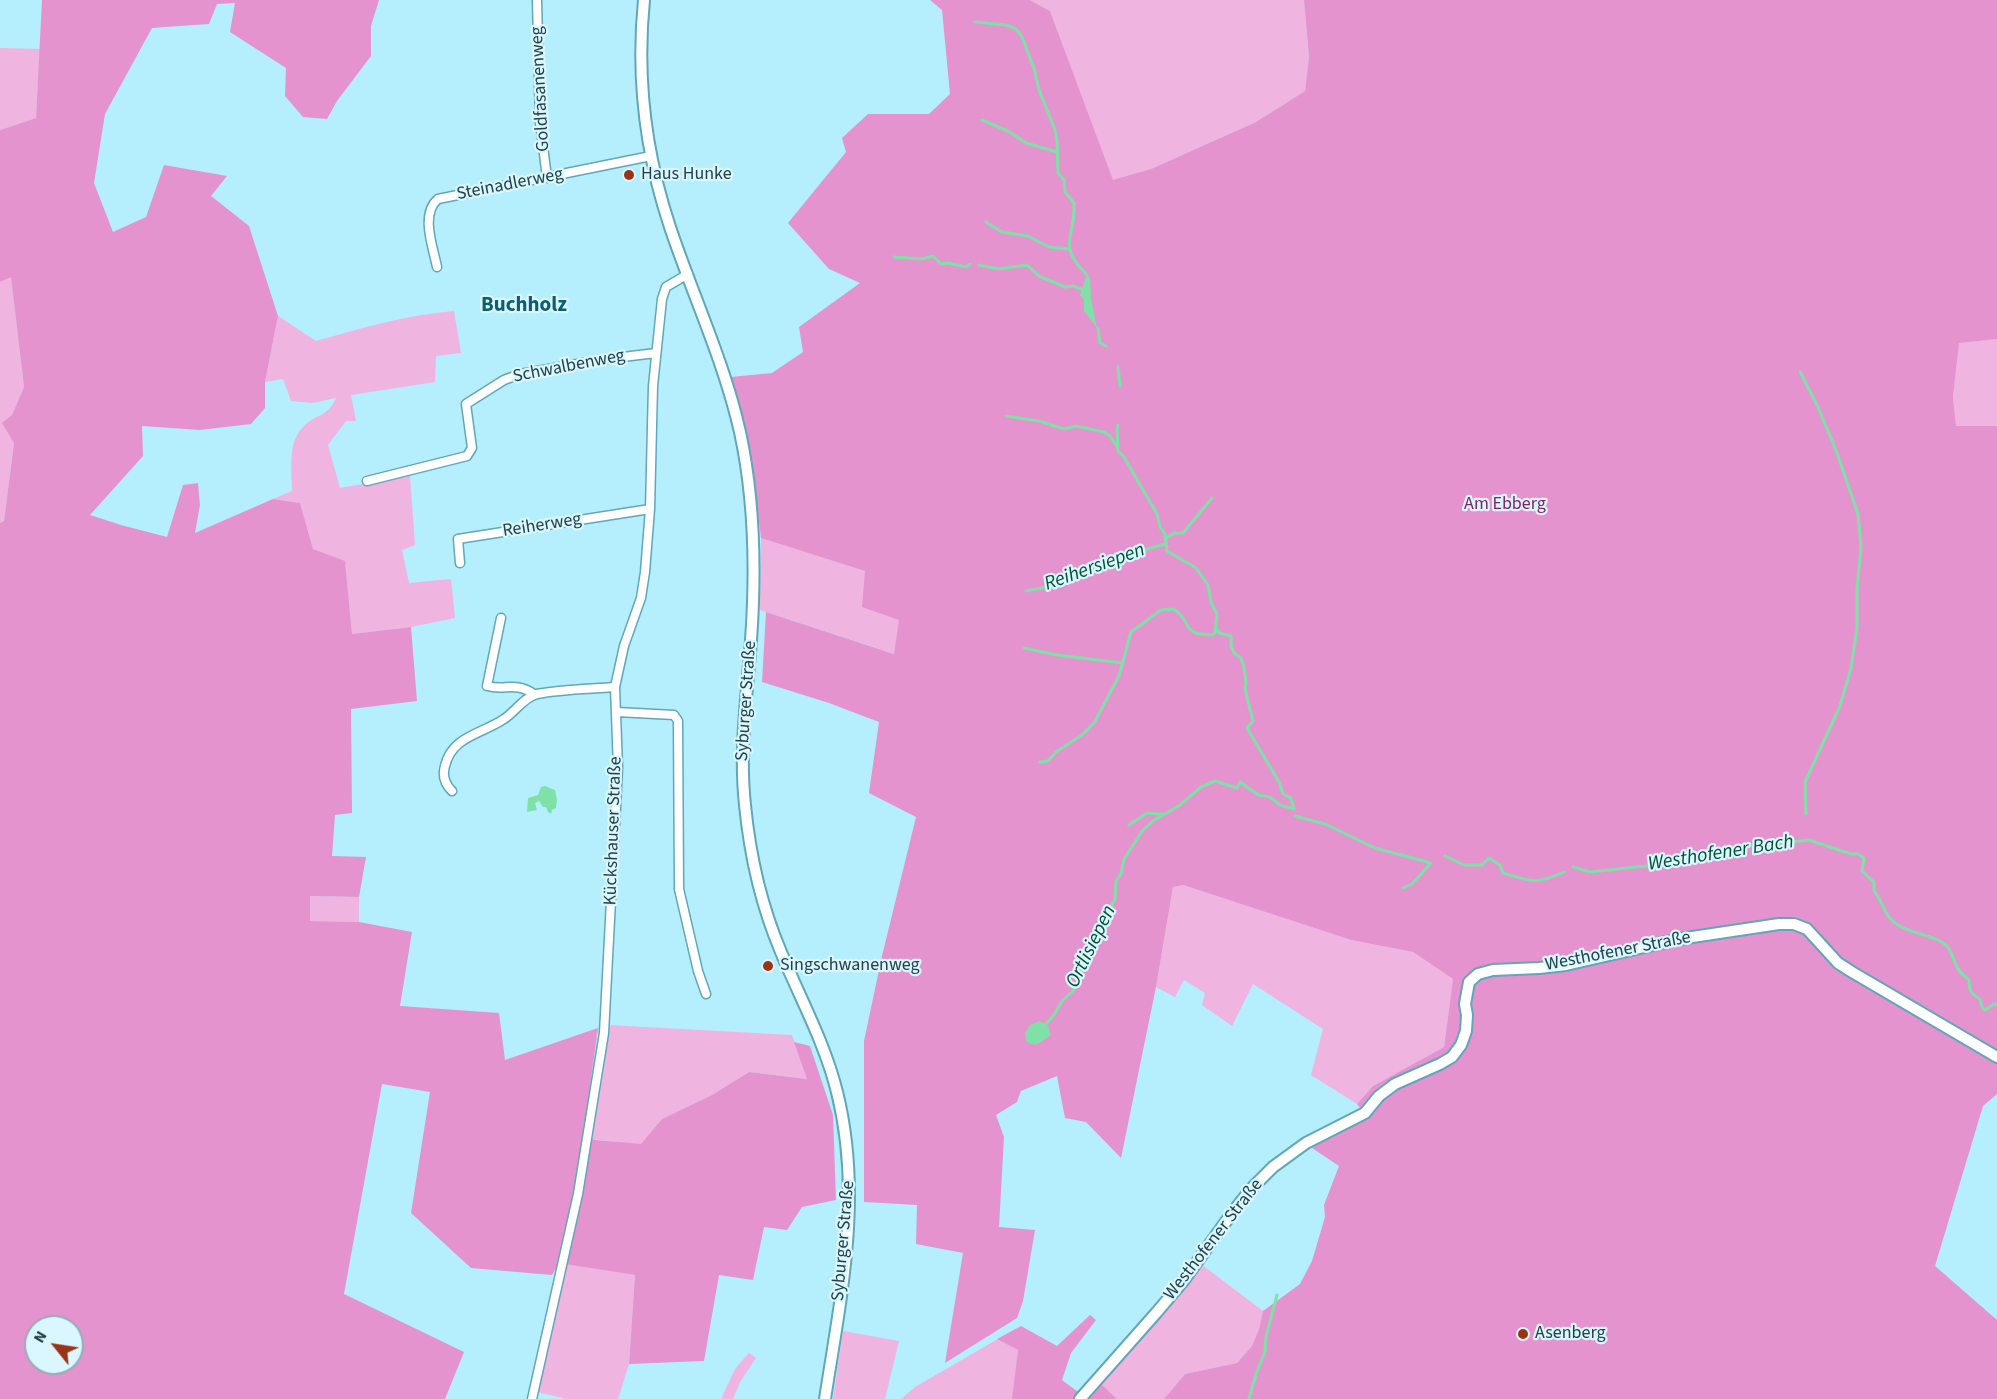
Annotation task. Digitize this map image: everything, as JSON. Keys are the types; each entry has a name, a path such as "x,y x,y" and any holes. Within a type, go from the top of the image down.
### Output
{"street":[{"name":"Goldfasanenweg","path":"537,0 540,122 547,178"},
{"name":"Syburger Straße","path":"644,0 641,31 641,96 651,156 671,230 733,402 750,491 754,597 743,763 744,802 751,854 770,924 828,1061 837,1090 847,1147 850,1195 847,1251 825,1399"},
{"name":"Steinadlerweg","path":"437,267 429,230 429,214 433,203 438,199 651,156"},
{"name":"Kückshauser Straße","path":"532,1399 578,1194 604,1033 618,768 615,687 624,646 642,592 650,509 652,410 663,292 666,286 688,274"},
{"name":"Schwalbenweg","path":"367,481 467,456 472,448 466,404 504,380 533,371 656,353"},
{"name":"Reiherweg","path":"460,563 458,539 650,509"},
{"path":"501,618 487,686 493,688 514,686 534,694"},
{"path":"452,791 444,778 447,759 463,739 504,720 534,694 615,687"},
{"path":"617,712 674,715 678,721 679,889 698,971 706,994"},
{"name":"Westhofener Straße","path":"1080,1399 1184,1280 1232,1213 1273,1167 1306,1143 1365,1113 1379,1096 1395,1084 1452,1057 1461,1045 1466,1031 1465,1004 1469,982 1478,974 1493,970 1566,965 1679,939 1771,925 1794,924 1807,929 1838,963 1997,1057"}],"shaded area":[{"path":"1030,0 1304,0 1309,57 1305,91 1256,122 1151,169 1113,181 1050,11"},
{"path":"0,48 40,49 36,118 0,130"},
{"path":"1087,274 1090,278 1091,299 1097,328 1084,311 1084,300 1080,295"},
{"path":"11,276 24,387 12,415 14,442 4,521 0,523 0,282"},
{"path":"454,311 461,353 436,356 435,382 351,395 356,421 346,421 328,445 340,488 410,476 415,545 402,550 409,583 451,579 455,618 411,627 352,634 345,562 313,549 300,503 273,499 292,491 293,447 299,432 310,421 329,409 336,398 312,403 291,401 283,379 265,382 278,316 316,341 401,319"},
{"path":"1997,339 1997,426 1956,426 1953,397 1959,342"},
{"path":"761,538 866,571 900,619 895,654 760,610"},
{"path":"545,786 555,790 556,808 551,814 539,801 535,803 537,810 527,812 528,798 538,795 541,787"},
{"path":"1183,885 1351,940 1413,952 1453,979 1444,1047 1373,1086 1357,1104 1311,1075 1323,1029 1253,984 1232,1026 1202,1005 1205,993 1184,980 1175,997 1156,987 1173,887"},
{"path":"310,896 359,897 359,922 310,921"},
{"path":"1040,1021 1048,1026 1051,1035 1038,1043 1029,1043 1026,1041 1025,1033 1030,1025"},
{"path":"607,1025 792,1035 808,1079 749,1072 712,1095 662,1119 641,1145 592,1139 604,1068"},
{"path":"564,1263 635,1275 629,1364 618,1399 567,1399 537,1392"},
{"path":"1201,1264 1263,1311 1252,1346 1237,1363 1185,1374 1164,1399 1117,1399 1099,1382"},
{"path":"843,1331 899,1341 885,1399 833,1399"},
{"path":"998,1339 1018,1350 1013,1399 901,1399 915,1387"},
{"path":"749,1353 756,1358 740,1382 733,1399 721,1399 735,1369"}],"green space":[{"path":"42,0 379,0 371,26 371,56 337,101 327,119 303,117 285,96 286,68 230,32 235,3 217,4 209,24 152,28 105,114 94,183 113,232 146,217 164,165 227,176 211,196 249,226 278,316 265,382 265,408 251,424 200,430 142,426 143,456 90,515 167,537 183,485 198,483 200,505 195,533 273,499 300,503 313,549 345,561 352,634 411,627 417,701 351,709 352,813 335,815 332,856 366,857 359,897 310,896 310,921 359,922 412,932 400,1006 499,1013 505,1060 598,1028 583,1137 596,1140 641,1144 662,1119 712,1095 749,1072 807,1079 794,1042 810,1046 833,1115 836,1200 802,1207 787,1230 764,1227 753,1280 719,1275 704,1361 629,1364 635,1275 559,1263 552,1275 471,1268 411,1213 430,1092 382,1084 344,1294 464,1352 445,1399 0,1399 0,523 4,521 14,443 2,423 12,415 24,387 11,277 0,282 0,130 36,118"},
{"name":"Am Ebberg","path":"930,0 1030,0 1050,11 1113,180 1151,169 1256,122 1305,91 1309,57 1304,0 1997,0 1997,339 1959,343 1953,397 1956,426 1997,426 1997,1094 1983,1106 1935,1266 1997,1320 1997,1399 1164,1399 1185,1374 1237,1363 1252,1346 1263,1311 1300,1284 1312,1261 1325,1217 1324,1205 1339,1166 1312,1148 1364,1113 1357,1104 1373,1086 1444,1047 1453,979 1413,952 1351,940 1183,885 1173,887 1156,987 1121,1158 1086,1122 1065,1118 1057,1076 1021,1091 1017,1102 996,1115 1004,1137 999,1227 1035,1230 1023,1301 1017,1318 945,1363 963,1253 916,1244 917,1205 864,1202 864,1041 916,817 869,793 879,722 829,703 762,682 766,612 894,654 899,620 862,607 865,571 761,538 754,480 731,377 772,373 803,352 799,327 860,283 829,269 788,223 846,152 842,138 868,114 929,114 950,94 942,10"},
{"path":"1090,1315 1096,1320 1071,1353 1062,1380 1085,1397 1099,1382 1117,1399 1012,1399 1018,1350 997,1339 1021,1326 1057,1346"}],"waterway":[{"name":"Westhofener Bach","path":"975,22 1006,25 1016,29 1022,37 1055,130 1058,173 1064,180 1065,192 1074,203 1070,248 1077,264 1086,274"},
{"path":"982,120 1008,131 1026,143 1057,152"},
{"path":"986,222 1002,232 1028,236 1049,247 1068,249"},
{"path":"894,257 922,259 933,256 941,264 948,263 966,267 970,264"},
{"path":"979,265 999,269 1027,265 1039,276 1065,287 1073,286 1081,289"},
{"name":"Westhofener Bach","path":"1098,328 1100,343 1106,346"},
{"name":"Westhofener Bach","path":"1118,367 1120,386"},
{"path":"1800,372 1818,407 1837,453 1858,514 1861,547 1857,589 1857,628 1851,668 1840,706 1805,782 1806,814"},
{"path":"1006,416 1039,421 1064,429 1076,426 1104,432 1116,445"},
{"name":"Westhofener Bach","path":"1118,425 1118,451 1124,457 1157,514 1160,527 1165,534 1167,551 1196,568 1208,585 1211,602 1217,614 1215,633 1218,630 1219,633 1231,636 1231,646 1234,653 1241,658 1244,667 1245,689 1253,721 1247,728 1279,782 1283,794 1291,798 1294,809"},
{"path":"1165,539 1174,533 1183,533 1212,498"},
{"name":"Reihersiepen","path":"1026,591 1058,585 1111,564 1126,555 1165,544"},
{"path":"1040,762 1048,761 1056,752 1082,735 1094,723 1119,676 1131,632 1161,610 1174,609 1195,633 1213,635 1215,633"},
{"path":"1024,648 1057,655 1123,663"},
{"name":"Ortlisiepen","path":"1046,1024 1062,1001 1073,991 1090,946 1102,930 1115,899 1116,881 1121,874 1124,859 1143,830 1153,821 1180,805 1201,787 1215,781 1237,788 1240,782 1258,795 1270,797 1280,805 1294,809"},
{"path":"1129,825 1147,813 1162,814"},
{"name":"Westhofener Bach","path":"1295,816 1325,824 1375,848 1431,863 1412,884 1403,888"},
{"name":"Westhofener Bach","path":"1573,867 1590,872 1646,866 1752,846 1809,840 1851,854 1858,854 1864,858 1862,871 1874,882 1874,891 1893,922 1946,945 1955,964 1969,980 1971,991 1980,999 1982,1007 1985,1010 1994,1004 1997,1005"},
{"name":"Westhofener Bach","path":"1445,856 1464,865 1482,865 1489,858 1500,865 1503,873 1527,880 1546,879 1564,872"},
{"path":"1249,1399 1265,1352 1266,1337 1277,1295"}],"place":[{"name":"Haus Hunke","path":"629,175"},
{"name":"Singschwanenweg","path":"768,966"},
{"name":"Asenberg","path":"1523,1334"}],"district":[{"name":"Buchholz","path":"524,306"}]}
